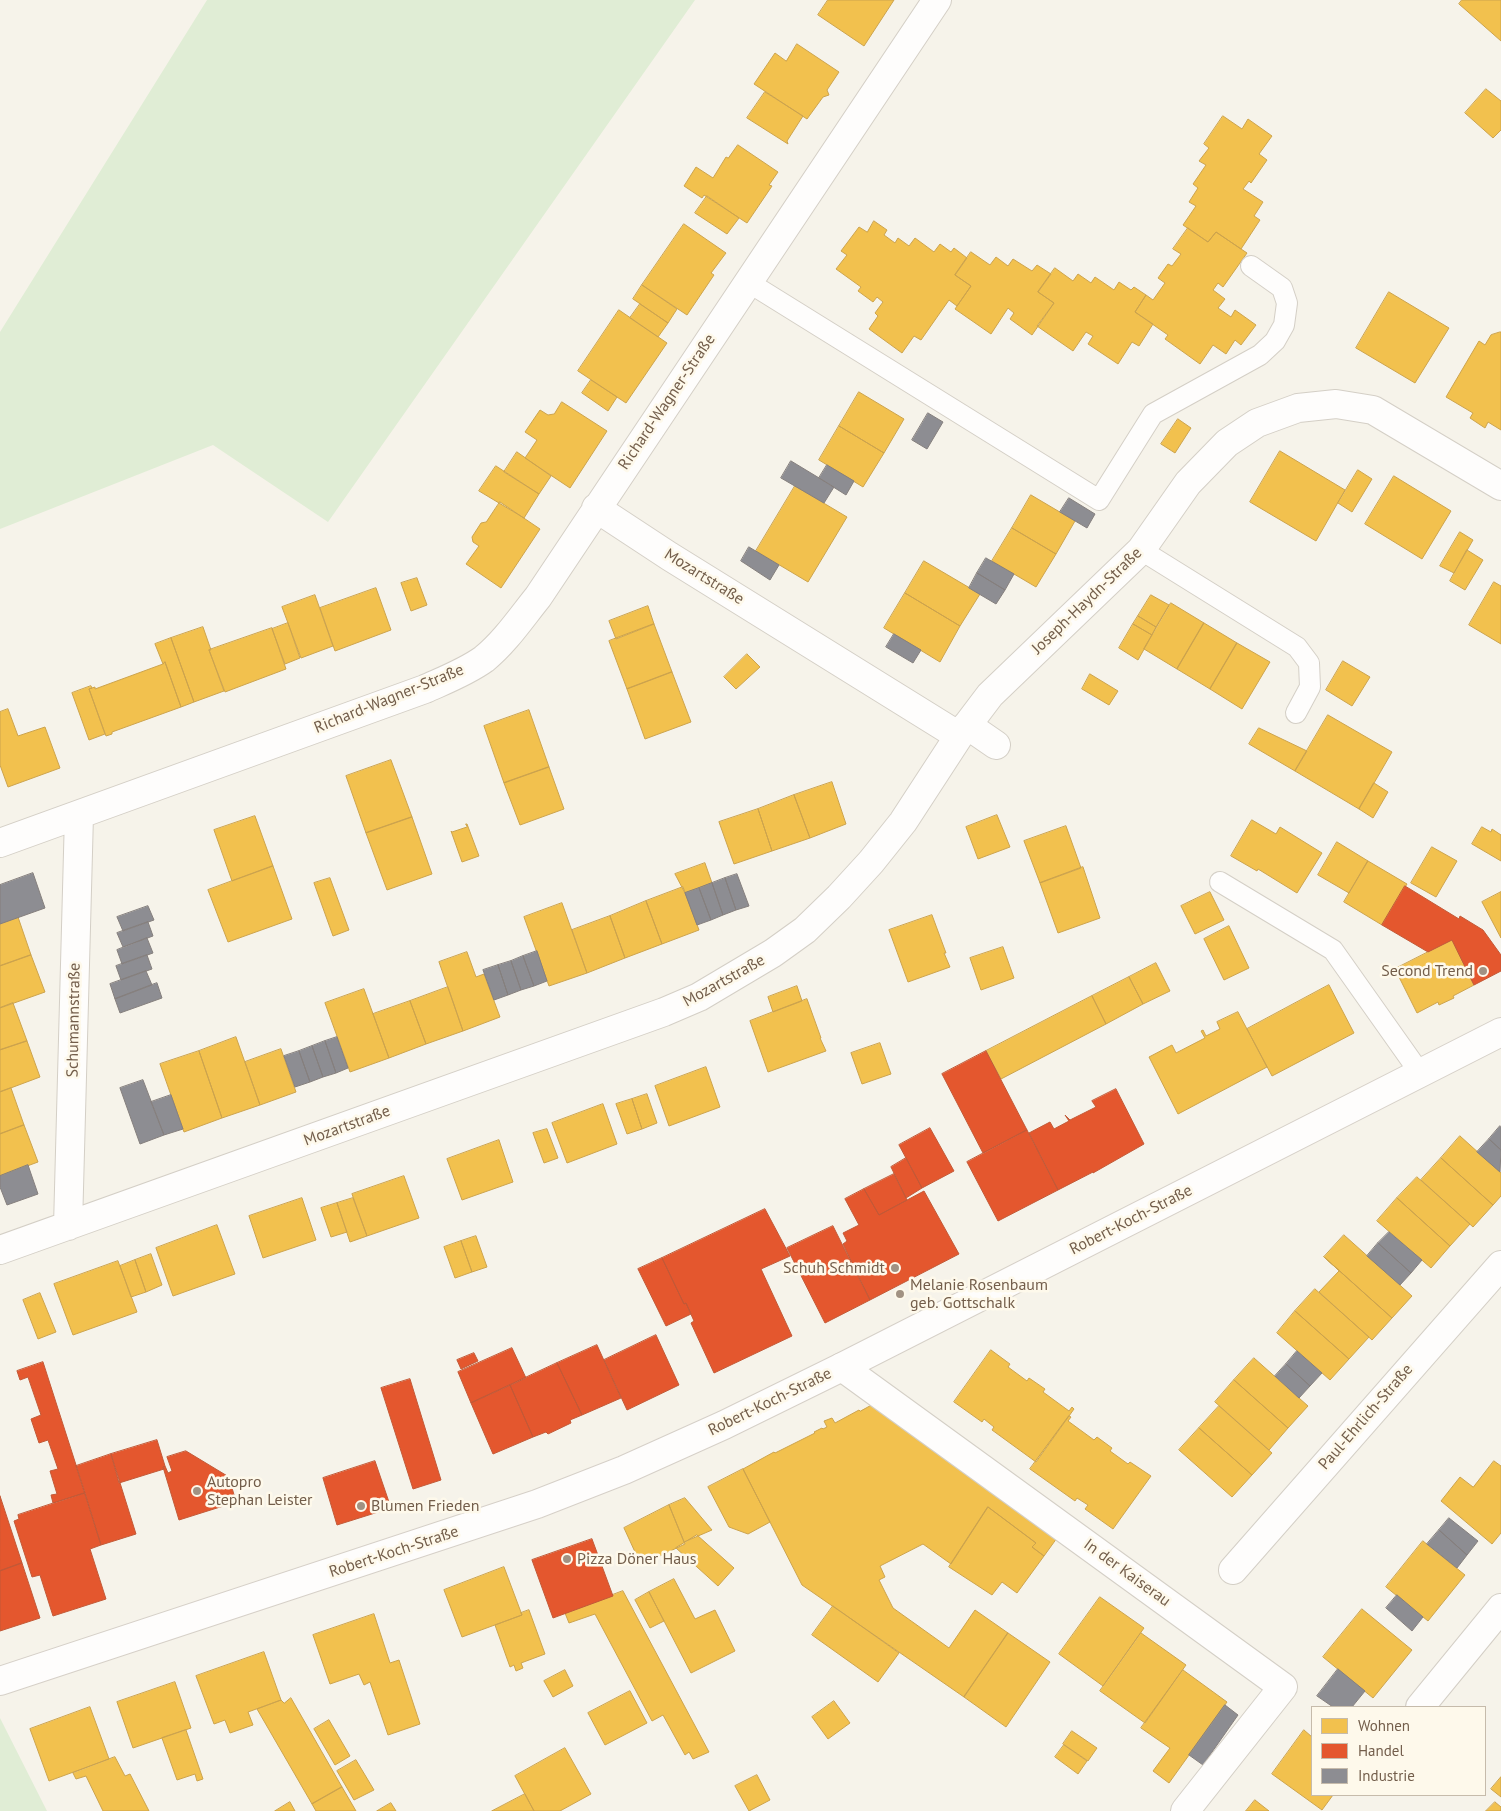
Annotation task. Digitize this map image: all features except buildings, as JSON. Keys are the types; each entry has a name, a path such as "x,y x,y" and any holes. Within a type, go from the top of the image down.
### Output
{"street":[{"name":"Richard-Wagner-Straße","path":"0,843 424,689 483,660 497,647 538,597 937,0"},
{"name":"Joseph-Haydn-Straße","path":"963,730 990,695 1141,550 1188,483 1227,443 1257,423 1298,408 1336,404 1373,410 1501,486"},
{"name":"Mozartstraße","path":"596,508 669,556 963,730 996,745"},
{"name":"Mozartstraße","path":"0,1250 664,1012 699,997 773,953 805,930 839,897 872,862 903,822 963,730"},
{"name":"Schumannstraße","path":"68,1226 79,815"},
{"name":"Robert-Koch-Straße","path":"0,1681 537,1504 624,1470 724,1425 842,1367 1501,1032"},
{"name":"Paul-Ehrlich-Straße","path":"1233,1570 1501,1265"},
{"name":"In der Kaiserau","path":"842,1367 1283,1688 1185,1811"},
{"path":"1421,1706 1501,1608"}],"lane":[{"path":"748,282 1100,500 1153,414 1260,355 1275,341 1284,325 1287,302 1282,288 1251,266"},
{"path":"1141,550 1297,646 1309,663 1310,687 1296,714"},
{"path":"1220,882 1333,950 1420,1073"}],"green space":[{"path":"207,0 695,0 328,522 213,445 0,529 0,332"},
{"path":"0,1718 47,1811 0,1811"}],"place":[{"name":"Second Trend","path":"1483,971"},
{"name":"Schuh Schmidt","path":"895,1268"},
{"name":"Melanie Rosenbaum geb. Gottschalk","path":"900,1294"},
{"name":"Autopro Stephan Leister","path":"197,1491"},
{"name":"Blumen Frieden","path":"361,1506"},
{"name":"Pizza Döner Haus","path":"567,1559"}]}
